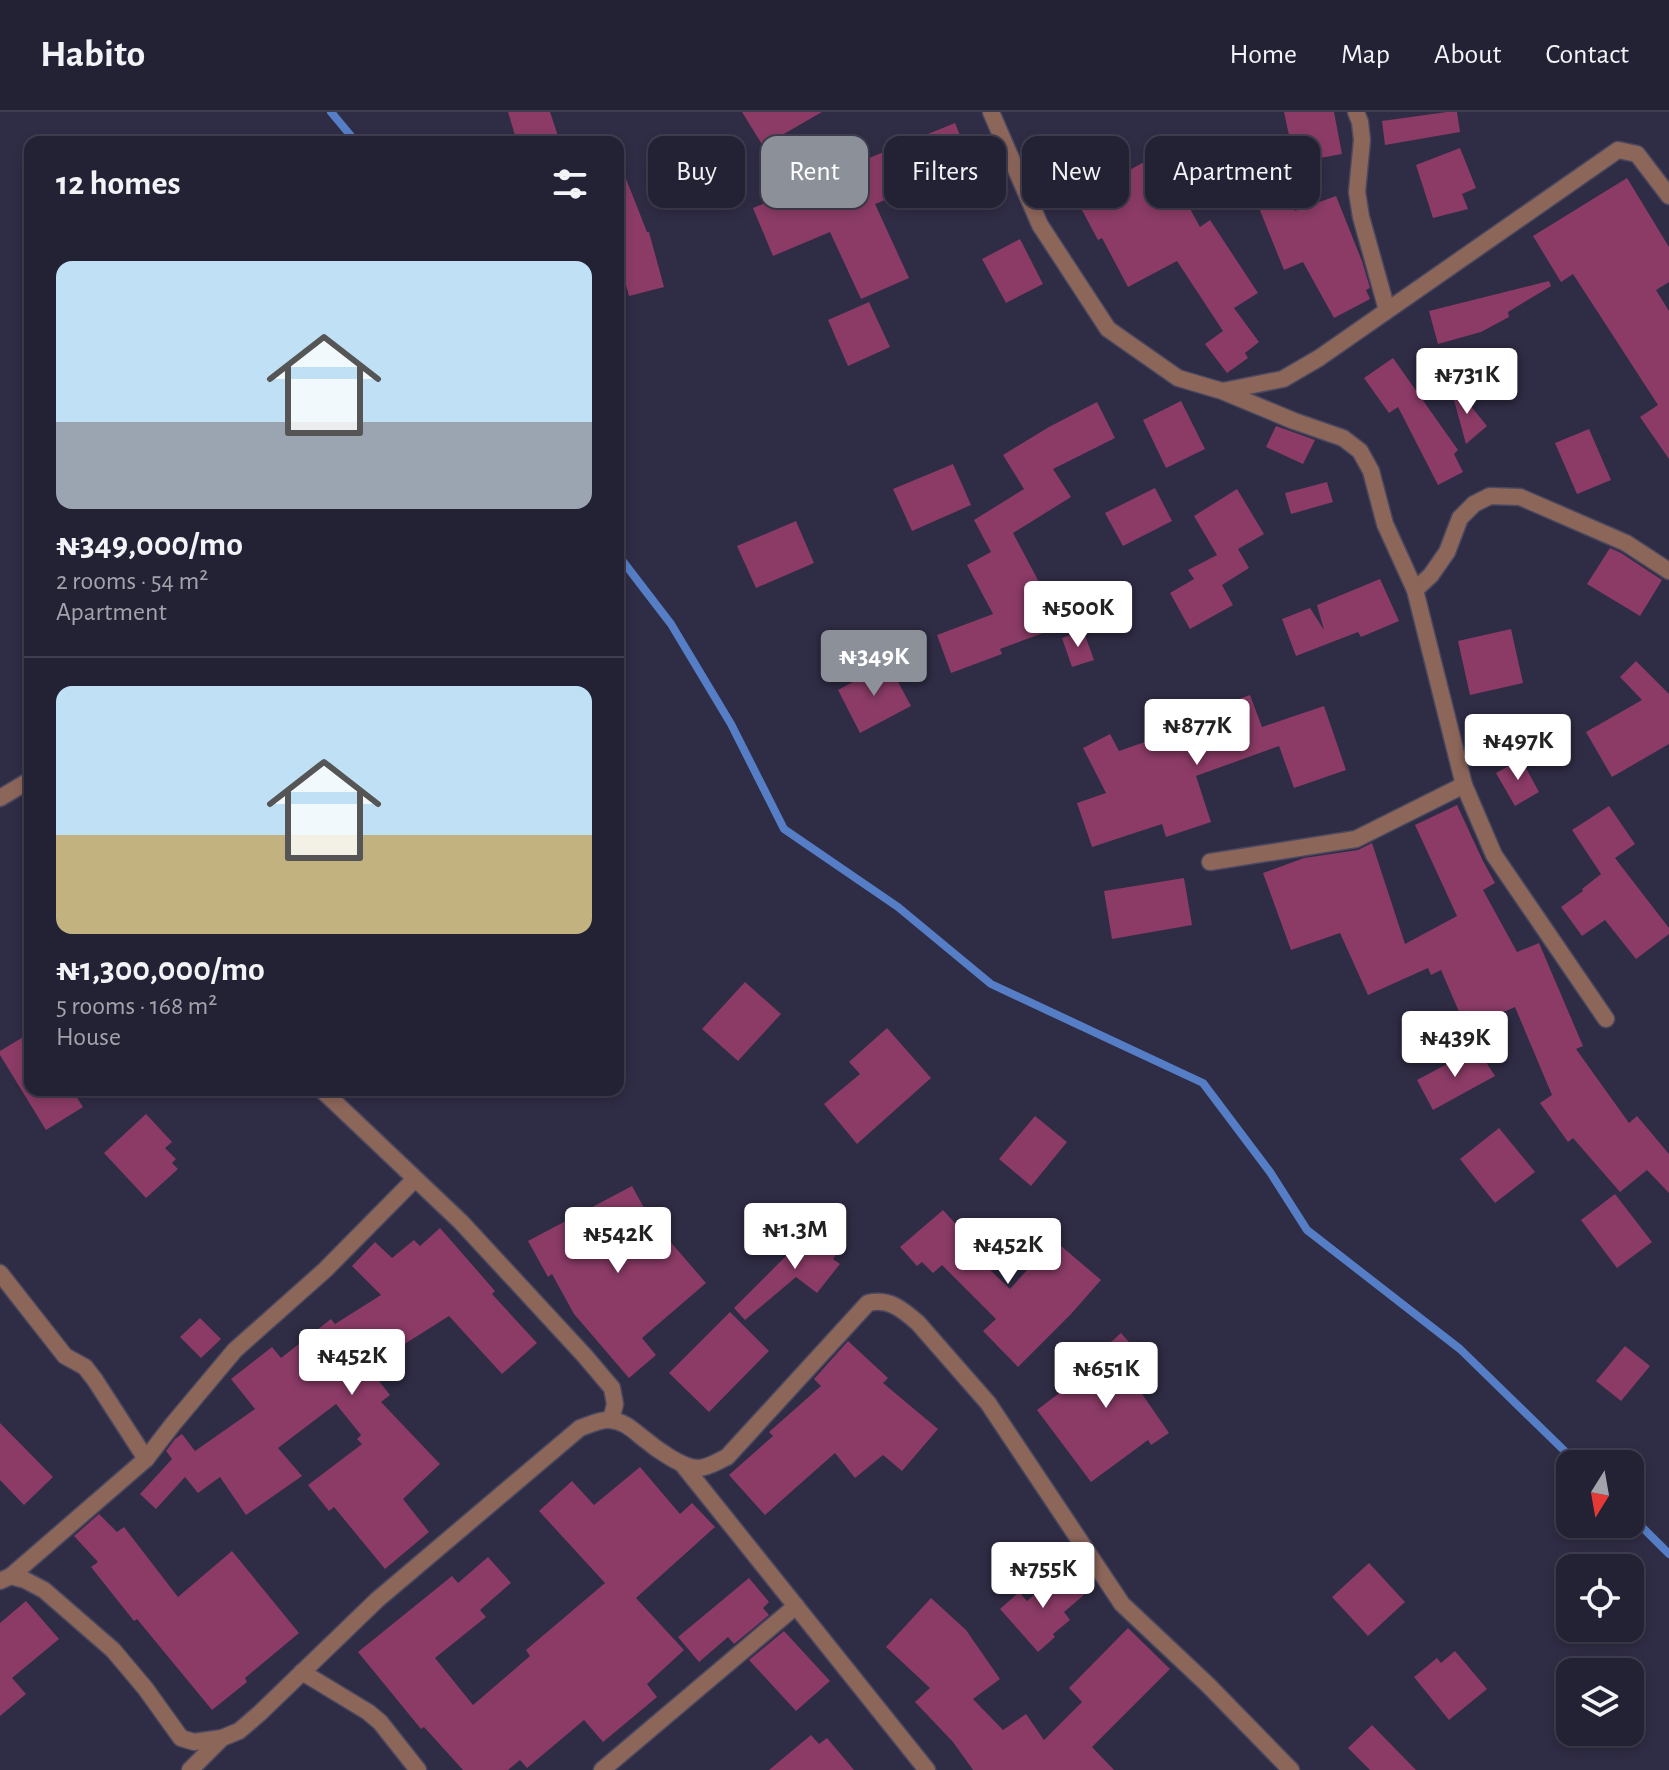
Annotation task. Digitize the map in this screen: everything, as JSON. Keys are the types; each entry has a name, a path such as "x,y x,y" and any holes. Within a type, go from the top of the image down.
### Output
{"street":[{"path":"991,112 1040,225 1108,329 1178,378 1222,391 1343,438 1360,451 1371,471 1385,524 1415,590 1464,785 1494,855 1606,1019"},
{"path":"1356,112 1362,140 1357,192 1387,310"},
{"path":"1222,391 1283,379 1319,358 1618,150 1637,154 1669,196"},
{"path":"1415,590 1431,575 1447,552 1460,518 1474,504 1490,496 1520,497 1626,543 1669,571"},
{"path":"0,798 24,785"},
{"path":"1210,862 1356,839 1464,785"},
{"path":"328,1096 461,1222 584,1355 612,1388 615,1404 611,1420"},
{"path":"6,1579 146,1459 235,1350 325,1270 415,1179"},
{"path":"0,1273 65,1356 85,1367 146,1459"},
{"path":"683,1465 696,1468 709,1466 727,1457 868,1303 878,1300 891,1303 918,1323 988,1403 1122,1604 1208,1685 1291,1770"},
{"path":"6,1579 25,1580 44,1590 113,1650 181,1738 194,1742 222,1738 239,1731 377,1600 580,1428 611,1420 627,1425 683,1465 927,1770"},
{"path":"602,1770 796,1606"},
{"path":"302,1672 380,1722 418,1770"},
{"path":"190,1770 222,1738"}],"building":[{"path":"508,112 550,112 558,136 515,136"},
{"path":"742,112 822,112 780,136 761,136 761,143"},
{"path":"1284,112 1334,112 1342,154 1320,158 1320,136 1289,136"},
{"path":"1457,112 1460,132 1385,145 1382,121"},
{"path":"955,123 960,136 923,136"},
{"path":"1460,148 1476,188 1462,194 1468,209 1433,218 1416,165"},
{"path":"884,152 884,200 875,204 909,278 861,299 830,232 773,256 753,208 761,205 761,208 868,208 869,158"},
{"path":"1145,162 1145,208 1190,208 1200,227 1210,220 1258,293 1234,308 1259,342 1245,353 1248,358 1227,373 1205,344 1223,331 1177,261 1128,287 1102,238 1098,240 1081,208 1129,208 1129,170"},
{"path":"624,174 649,232 664,287 629,296 624,278"},
{"path":"1627,178 1669,247 1669,282 1656,290 1669,311 1669,459 1640,417 1658,405 1573,274 1561,282 1533,236"},
{"path":"1336,196 1362,261 1370,299 1334,318 1303,262 1284,270 1259,208 1294,208 1295,211 1320,208 1320,202"},
{"path":"1020,239 1043,284 1006,303 982,259"},
{"path":"1549,281 1551,286 1508,312 1509,317 1481,332 1438,344 1429,311"},
{"path":"869,302 890,347 848,366 828,320"},
{"path":"1393,358 1458,450 1454,454 1463,472 1438,485 1398,407 1389,413 1364,378"},
{"path":"1448,378 1487,426 1466,444"},
{"path":"1181,401 1205,449 1166,468 1143,420"},
{"path":"1097,402 1115,438 1053,469 1071,497 1013,533 1039,582 1054,629 1000,649 1002,654 951,673 937,635 993,614 967,565 991,552 974,520 1024,489 1003,455"},
{"path":"1276,426 1315,440 1303,464 1266,447"},
{"path":"1589,429 1611,480 1577,494 1555,443"},
{"path":"953,464 971,505 912,531 893,489"},
{"path":"1327,482 1333,502 1291,514 1285,493"},
{"path":"1155,488 1172,521 1123,546 1105,513"},
{"path":"1237,489 1264,534 1238,549 1249,568 1222,585 1233,605 1190,629 1170,593 1194,579 1188,570 1217,555 1194,516"},
{"path":"796,521 814,563 756,588 737,546"},
{"path":"1610,548 1662,580 1640,616 1587,584"},
{"path":"1380,579 1399,621 1361,637 1358,632 1296,656 1282,619 1310,608 1324,630 1317,605"},
{"path":"1511,629 1523,683 1470,695 1458,641"},
{"path":"1083,630 1094,660 1072,667 1062,638"},
{"path":"1636,661 1669,694 1669,744 1612,777 1586,732 1642,700 1620,677"},
{"path":"888,663 911,706 860,733 838,690"},
{"path":"1250,695 1262,727 1324,706 1346,770 1294,788 1279,746 1196,776 1211,822 1166,837 1162,824 1092,847 1077,803 1106,793 1083,748 1110,734 1119,751 1162,736 1158,728"},
{"path":"1521,759 1539,792 1515,806 1496,773"},
{"path":"1457,805 1495,883 1483,890 1517,952 1539,943 1583,1046 1576,1049 1629,1123 1637,1116 1669,1154 1669,1193 1647,1170 1620,1192 1573,1138 1568,1142 1540,1103 1552,1095 1515,1007 1466,1028 1441,970 1431,975 1428,968 1368,995 1340,933 1291,950 1263,873 1304,858 1358,850 1372,843 1405,944 1457,916 1415,825"},
{"path":"1609,806 1635,844 1615,858 1669,928 1669,934 1636,959 1605,920 1582,936 1561,907 1601,874 1572,830"},
{"path":"1184,878 1192,925 1112,939 1104,891"},
{"path":"745,982 781,1014 738,1061 702,1029"},
{"path":"887,1028 931,1078 857,1144 824,1104 860,1074 849,1062"},
{"path":"24,1037 24,1094 0,1055 0,1051"},
{"path":"1477,1048 1495,1076 1433,1110 1417,1080"},
{"path":"25,1096 76,1096 83,1107 46,1130"},
{"path":"146,1114 172,1142 165,1148 176,1159 172,1163 178,1169 146,1198 104,1153"},
{"path":"1035,1116 1067,1142 1031,1186 999,1159"},
{"path":"1499,1128 1535,1172 1495,1203 1460,1159"},
{"path":"632,1186 649,1217 706,1283 642,1338 656,1355 629,1378 574,1314 552,1274 548,1277 528,1241"},
{"path":"1615,1194 1652,1242 1617,1268 1581,1220"},
{"path":"943,1210 971,1241 965,1246 1010,1289 1054,1240 1101,1280 1018,1367 983,1331 996,1319 942,1265 933,1273 922,1262 917,1266 900,1247"},
{"path":"815,1227 832,1240 829,1243 839,1251 833,1259 840,1264 817,1293 796,1277 745,1320 734,1308"},
{"path":"440,1228 495,1291 492,1294 537,1343 502,1374 449,1316 368,1367 390,1395 381,1402 440,1464 403,1499 429,1532 385,1569 334,1507 329,1511 308,1485 362,1444 357,1439 361,1435 336,1404 278,1448 302,1476 246,1515 220,1477 198,1493 185,1477 156,1509 140,1494 172,1459 166,1451 175,1439 182,1434 195,1451 255,1409 231,1379 272,1347 281,1358 331,1319 335,1324 381,1295 352,1266 375,1242 392,1258 414,1240 420,1246"},
{"path":"730,1312 769,1351 709,1412 669,1373"},
{"path":"200,1318 221,1339 201,1358 180,1337"},
{"path":"1121,1333 1158,1375 1140,1391 1169,1433 1151,1445 1148,1440 1091,1482 1037,1410 1087,1372 1083,1367"},
{"path":"848,1341 888,1378 883,1383 938,1429 902,1471 883,1455 855,1478 835,1453 765,1515 729,1475 773,1436 769,1432 821,1386 814,1379"},
{"path":"1625,1346 1650,1366 1621,1401 1596,1381"},
{"path":"0,1423 53,1477 24,1505 0,1480"},
{"path":"640,1467 680,1514 692,1503 715,1527 636,1598 684,1650 647,1684 657,1697 603,1742 584,1720 527,1768 520,1760 508,1770 463,1770 424,1727 421,1729 358,1652 452,1576 458,1583 488,1557 511,1583 480,1610 486,1617 435,1658 473,1705 530,1656 526,1650 605,1583 539,1511 572,1481 594,1505"},
{"path":"99,1514 117,1532 124,1527 178,1597 232,1551 299,1633 212,1710 91,1567 98,1562 74,1536"},
{"path":"1369,1563 1405,1602 1368,1636 1332,1597"},
{"path":"1062,1570 1084,1595 1064,1612 1070,1620 1038,1652 1000,1609 1019,1592 1027,1601"},
{"path":"749,1578 769,1602 763,1608 769,1615 734,1644 728,1637 699,1662 678,1637"},
{"path":"931,1598 966,1630 1000,1679 973,1699 1003,1730 1026,1714 1044,1740 1082,1702 1069,1688 1128,1628 1170,1669 1092,1747 1114,1770 973,1770 953,1742 915,1702 930,1688 886,1647"},
{"path":"26,1601 59,1639 12,1678 26,1694 0,1716 0,1623"},
{"path":"784,1631 830,1681 796,1711 749,1660"},
{"path":"1455,1651 1487,1689 1449,1720 1414,1677 1437,1658 1441,1663"},
{"path":"1372,1725 1416,1770 1370,1770 1348,1748"},
{"path":"811,1735 819,1744 827,1738 854,1770 769,1770"}],"waterway":[{"path":"331,112 351,136"},
{"path":"624,563 671,624 731,724 784,829 898,907 991,984 1203,1083 1270,1172 1307,1230 1460,1349 1564,1450"},
{"path":"1644,1529 1669,1554"}]}
